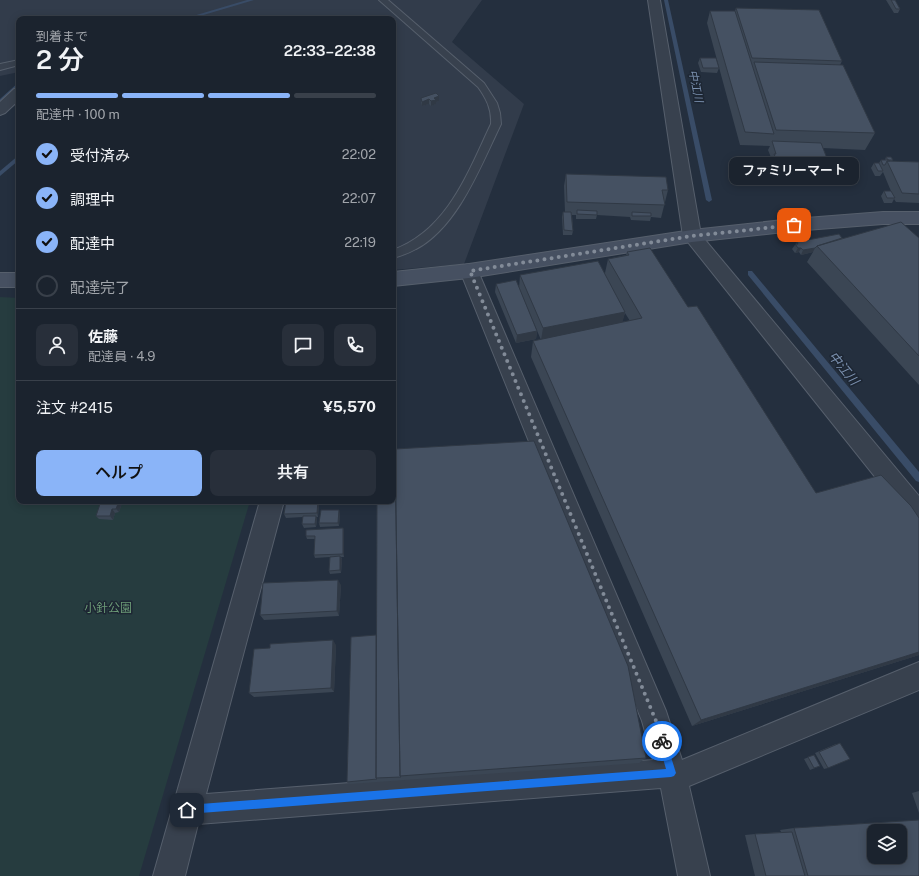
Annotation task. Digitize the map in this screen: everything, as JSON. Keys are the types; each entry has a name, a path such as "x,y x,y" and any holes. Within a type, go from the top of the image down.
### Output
{"main road":[{"path":"396,279 470,271 692,236 794,225 883,218 919,218"},
{"path":"0,280 16,280"}],"street":[{"path":"654,0 692,236 919,514"},
{"path":"0,110 16,95"},
{"path":"470,271 656,721 672,776 694,876"},
{"path":"169,876 271,504"},
{"path":"187,810 672,776 919,676"}],"lane":[{"path":"383,0 481,85 492,102 497,114 496,124 457,203 425,239 404,252 396,253"},
{"path":"0,67 16,63"}],"shaded area":[{"path":"0,0 482,0 452,42 524,104 464,264 396,270 396,16 16,16 16,73 0,76"}],"green space":[{"name":"小針公園","path":"0,297 16,298 16,504 249,504 139,876 0,876"}],"building":[{"path":"891,0 895,0 900,9 896,9"},
{"path":"736,8 819,10 842,61 752,58"},
{"path":"710,11 735,11 774,134 745,132"},
{"path":"700,58 716,58 719,68 703,68"},
{"path":"754,62 843,65 875,133 776,130"},
{"path":"436,93 439,96 434,98 436,100 431,101 429,99 422,102 421,98"},
{"path":"772,141 821,143 828,161 776,159"},
{"path":"886,157 891,157 893,160 888,160"},
{"path":"881,160 890,161 887,161 885,165 883,165"},
{"path":"887,161 919,162 919,194 902,193"},
{"path":"874,163 879,163 883,171 878,171"},
{"path":"566,174 666,177 668,190 662,190 665,205 567,202"},
{"path":"884,191 891,191 895,198 887,198"},
{"path":"577,210 597,211 597,215 577,214"},
{"path":"563,212 571,212 573,231 564,230"},
{"path":"632,212 651,213 651,216 632,216"},
{"path":"901,222 919,238 919,356 817,246"},
{"path":"839,234 842,238 815,248 803,250 798,248 795,244 798,244 797,242"},
{"path":"650,248 688,307 697,306 816,493 881,475 911,506 919,518 919,652 701,720 533,341 642,318 608,259 629,255 627,252"},
{"path":"598,261 625,312 543,328 520,275"},
{"path":"516,280 537,331 517,335 496,284"},
{"path":"534,441 628,666 646,758 400,776 396,449"},
{"path":"100,504 118,504 116,509 112,509 110,516 96,516"},
{"path":"286,504 318,504 317,513 284,514"},
{"path":"377,504 396,504 401,777 376,778"},
{"path":"321,510 339,510 338,523 319,523"},
{"path":"303,516 316,516 315,524 302,524"},
{"path":"343,528 343,554 314,555 315,536 306,536 306,530"},
{"path":"340,556 340,570 329,571 330,557"},
{"path":"338,580 337,611 260,615 263,583"},
{"path":"376,635 377,779 347,782 351,637"},
{"path":"333,640 331,688 249,693 254,649 270,648 270,644"},
{"path":"840,743 850,759 828,768 819,752"},
{"path":"814,755 820,766 814,768 808,757"},
{"path":"919,820 919,876 808,876 794,828"},
{"path":"792,832 805,876 766,876 755,834"}],"waterway":[{"path":"196,16 252,0"},
{"name":"中江川","path":"666,0 709,200"},
{"path":"0,102 16,87"},
{"path":"0,174 16,160"},
{"name":"中江川","path":"750,273 919,478"}],"way so far":[{"path":"662,741 656,721 470,271 692,236 794,225"}],"place":[{"name":"ファミリーマート","path":"794,225"}],"route":[{"path":"187,810 671,773 662,741"}]}
